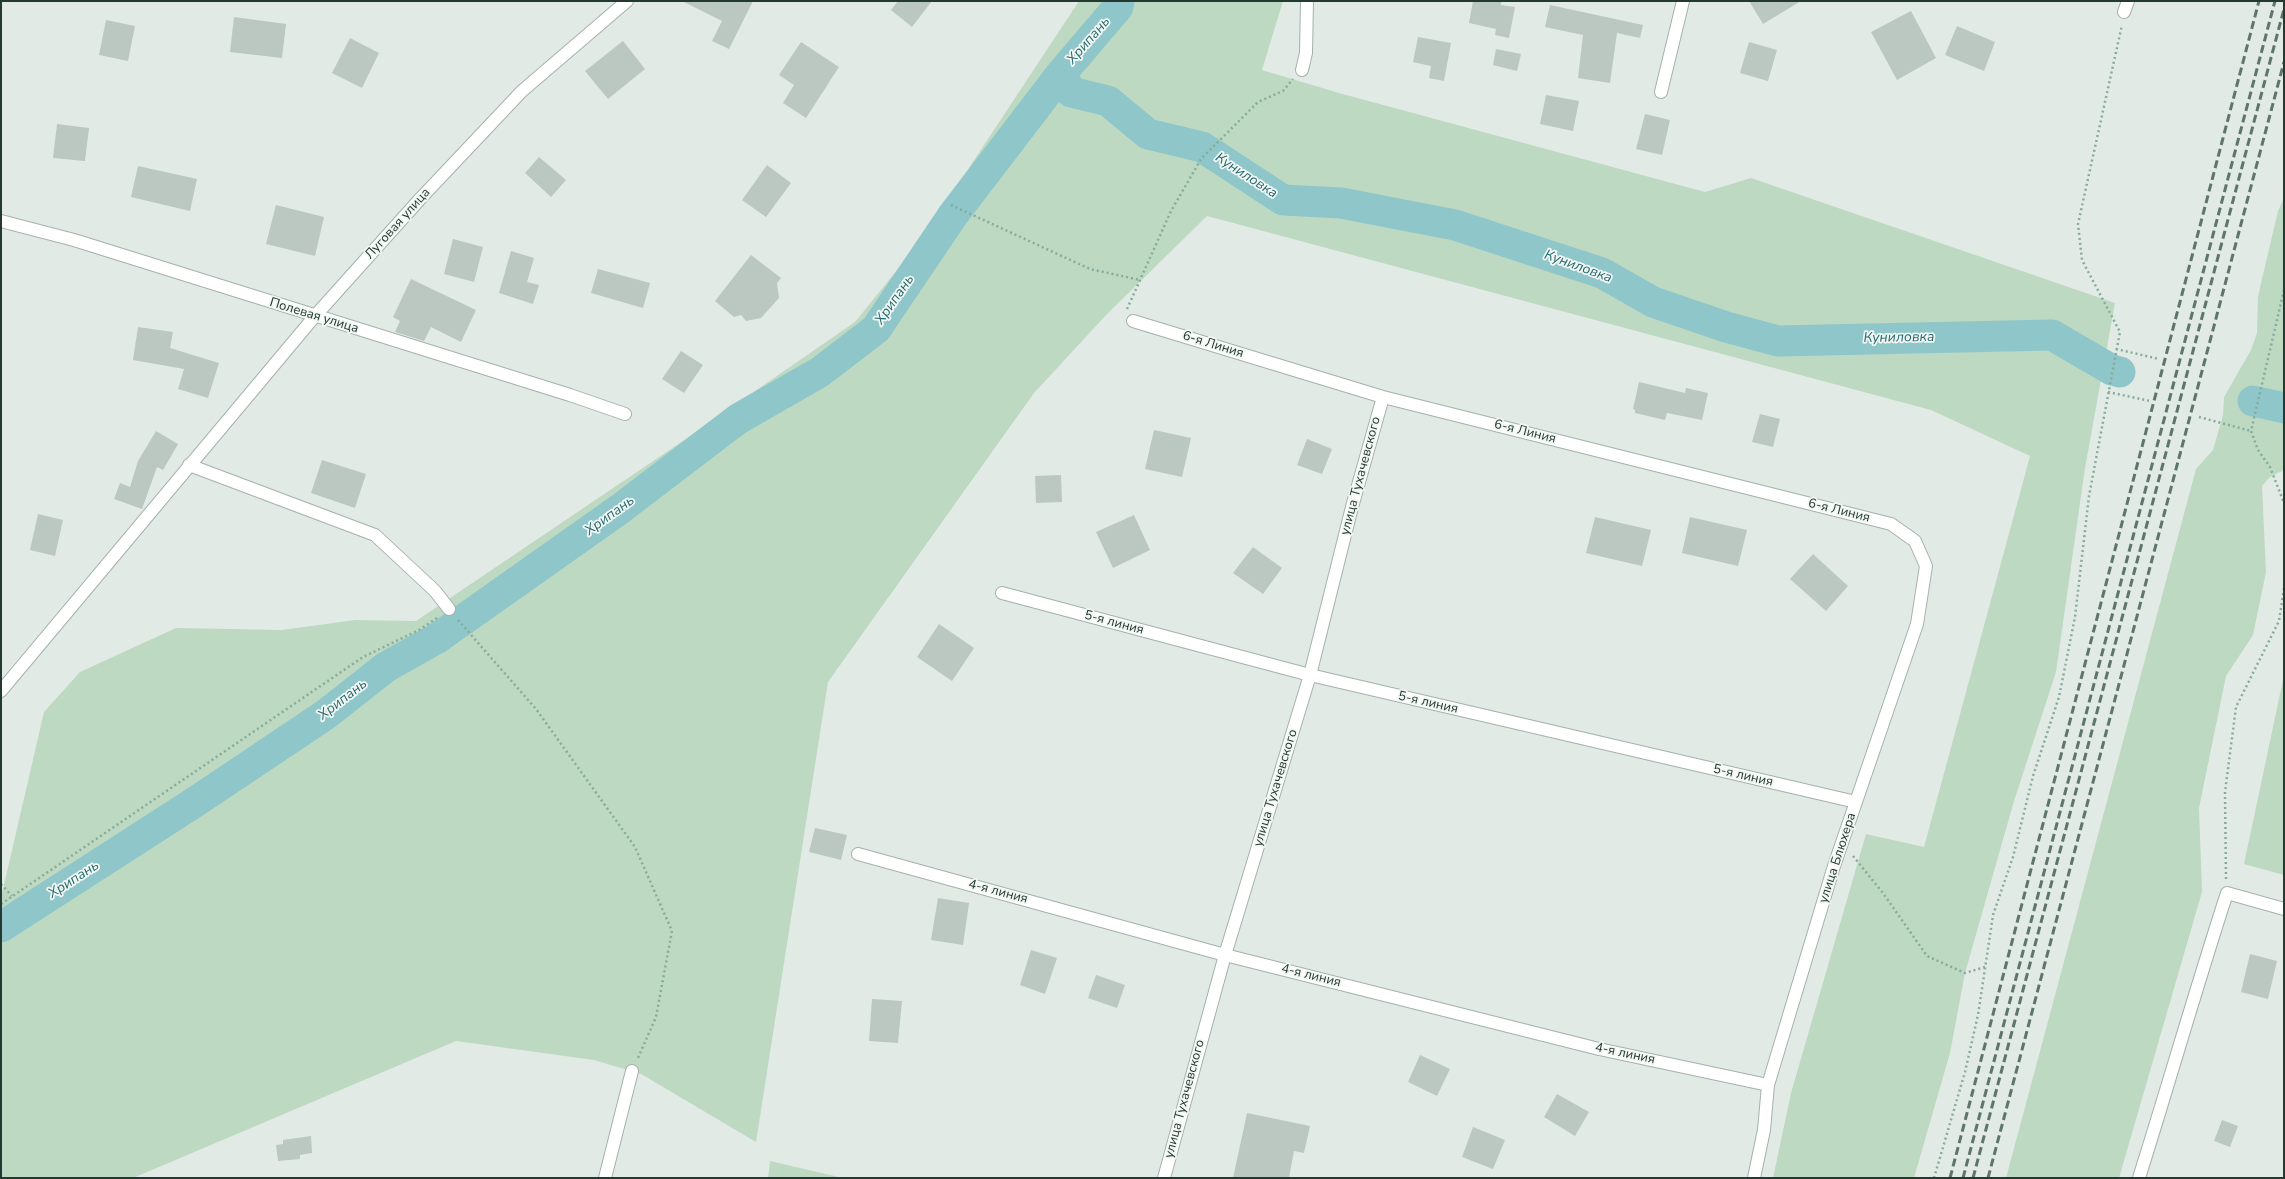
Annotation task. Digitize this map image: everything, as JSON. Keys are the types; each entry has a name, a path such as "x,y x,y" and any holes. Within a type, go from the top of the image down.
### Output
{"street":[{"name":"Луговая улица","path":"1,691 315,316 420,199 522,91 627,1"},
{"path":"1302,70 1306,53 1307,1"},
{"path":"1660,92 1683,1"},
{"name":"Полевая улица","path":"1,221 74,240 570,395 625,414"},
{"name":"6-я Линия","path":"1133,321 1383,396 1891,524 1915,541"},
{"name":"улица Тухачевского","path":"1164,1178 1225,955 1310,675 1352,507 1383,396"},
{"path":"189,465 375,536 435,591 450,609"},
{"name":"улица Блюхера","path":"1754,1178 1764,1130 1768,1085 1842,843 1917,624 1926,566 1915,541"},
{"name":"5-я линия","path":"1002,593 1310,675 1856,802"},
{"name":"4-я линия","path":"858,854 1225,955 1599,1049 1768,1085"},
{"path":"2139,1178 2174,1069 2199,978 2227,894 2284,909"},
{"path":"605,1178 632,1071"}],"path":[{"path":"1934,1178 1965,1072 1978,1015 1994,915 2013,857 2033,776 2065,672 2075,617 2089,496 2120,332 2082,260 2078,224 2126,7"},
{"path":"1133,321 1126,310 1171,211 1200,160 1258,102 1283,91 1302,70"},
{"path":"951,205 1090,269 1140,280"},
{"path":"2284,290 2251,431 2258,450 2270,467 2284,503"},
{"path":"2116,349 2159,359"},
{"path":"2108,392 2150,401"},
{"path":"2199,417 2251,431"},
{"path":"2227,894 2226,792 2236,707 2279,620 2284,588"},
{"path":"1,904 363,658 419,630 450,609 481,647 536,709 635,847 672,932 656,1017 632,1071"},
{"path":"1842,843 1883,894 1927,956 1965,973 1985,967"},
{"path":"1,884 12,896"}],"green space":[{"path":"1079,1 1283,1 1262,70 1339,93 1705,192 1751,178 2115,303 2085,468 2056,672 2014,801 1965,973 1950,1053 1914,1178 1773,1178 1791,1093 1866,834 1924,847 2030,456 1931,410 1207,216 1108,313 1034,393 828,682 756,1142 641,1074 594,1060 456,1041 133,1178 1,1178 1,891 3,889 44,712 80,672 176,628 282,630 355,620 416,621 671,449 855,322 922,239"},
{"path":"2284,198 2284,470 2270,477 2262,486 2266,572 2253,635 2226,676 2199,808 2202,892 2119,1178 2006,1178 2196,469 2213,450 2223,415 2224,397 2251,350 2257,333 2258,297 2278,211"},
{"path":"2284,675 2284,875 2244,864"},
{"path":"770,1161 843,1178 768,1178"}],"building":[{"path":"682,1 753,1 729,49 712,41 722,21"},
{"path":"898,1 932,1 912,27 891,10"},
{"path":"1473,1 1501,1 1501,5 1515,7 1509,38 1495,35 1496,29 1469,23"},
{"path":"1749,1 1801,1 1763,24"},
{"path":"1550,5 1643,25 1640,38 1617,33 1610,83 1578,78 1583,35 1545,27"},
{"path":"1911,11 1936,58 1897,80 1871,32"},
{"path":"234,17 286,24 282,58 230,52"},
{"path":"106,20 135,26 128,61 99,55"},
{"path":"1957,26 1995,42 1984,71 1945,55"},
{"path":"1418,37 1451,43 1444,81 1429,78 1431,66 1413,62"},
{"path":"350,38 379,53 362,88 332,73"},
{"path":"623,41 645,69 608,99 585,71"},
{"path":"801,42 839,67 806,118 783,103 794,85 779,75"},
{"path":"1749,42 1777,50 1768,81 1740,73"},
{"path":"1496,49 1521,54 1517,71 1493,65"},
{"path":"1546,95 1579,101 1573,131 1540,124"},
{"path":"1645,114 1670,120 1662,155 1636,149"},
{"path":"57,124 89,128 85,161 53,158"},
{"path":"539,157 566,180 551,197 525,173"},
{"path":"767,165 791,183 766,217 742,200"},
{"path":"138,166 197,179 190,211 131,197"},
{"path":"276,205 324,217 315,256 266,244"},
{"path":"453,239 483,247 474,282 444,274"},
{"path":"511,251 534,258 527,282 539,285 533,304 499,293"},
{"path":"751,255 781,278 777,283 779,298 761,318 746,321 741,315 734,317 715,301"},
{"path":"598,269 650,283 643,308 591,293"},
{"path":"411,279 476,310 461,342 431,327 424,341 395,332 400,321 393,317"},
{"path":"138,327 173,332 170,348 219,363 208,398 178,389 184,369 133,360"},
{"path":"681,351 703,365 684,393 662,379"},
{"path":"1639,382 1685,393 1686,388 1708,393 1702,420 1667,413 1665,420 1635,413 1635,410 1633,409"},
{"path":"1760,414 1780,419 1773,447 1752,442"},
{"path":"1154,430 1191,438 1182,477 1145,469"},
{"path":"156,431 178,444 163,470 157,467 142,509 114,499 120,483 130,487 138,461"},
{"path":"1307,439 1332,449 1322,474 1297,465"},
{"path":"322,460 366,474 355,508 311,493"},
{"path":"1061,475 1062,502 1036,503 1035,476"},
{"path":"38,514 63,520 55,556 30,550"},
{"path":"1134,515 1150,550 1113,568 1096,532"},
{"path":"1595,517 1651,530 1642,566 1586,553"},
{"path":"1690,517 1747,530 1738,566 1682,553"},
{"path":"1253,547 1282,568 1263,594 1233,573"},
{"path":"1813,554 1848,586 1826,611 1790,579"},
{"path":"939,624 974,648 952,681 917,657"},
{"path":"815,828 847,835 841,860 809,852"},
{"path":"938,898 969,903 963,945 931,940"},
{"path":"1031,950 1057,958 1045,994 1020,985"},
{"path":"2250,954 2277,961 2268,999 2241,992"},
{"path":"1096,975 1125,985 1117,1008 1088,998"},
{"path":"872,999 902,1001 898,1043 869,1041"},
{"path":"1420,1055 1450,1069 1437,1096 1408,1082"},
{"path":"1557,1094 1589,1112 1575,1136 1544,1117"},
{"path":"1247,1113 1310,1126 1304,1153 1294,1151 1289,1178 1233,1178"},
{"path":"2222,1120 2238,1126 2230,1147 2214,1141"},
{"path":"1473,1127 1505,1140 1493,1169 1462,1157"},
{"path":"311,1136 312,1153 300,1155 300,1159 278,1161 276,1145 283,1144 283,1140"}],"waterway":[{"name":"Хрипань","path":"1,927 192,804 325,715 386,667 436,639 620,509 738,419 820,372 876,329 953,215 1061,74 1118,7 1119,1"},
{"name":"Куниловка","path":"1061,74 1071,92 1108,101 1148,134 1202,147 1283,200 1341,203 1455,225 1602,273 1653,302 1726,327 1778,341 2052,335 2112,370 2120,372"},
{"name":"Куниловка","path":"2253,401 2284,408"}],"railway":[{"path":"1950,1178 2259,1"},
{"path":"1963,1178 2275,1"},
{"path":"1973,1178 2284,9"},
{"path":"1988,1178 2284,62"}]}
